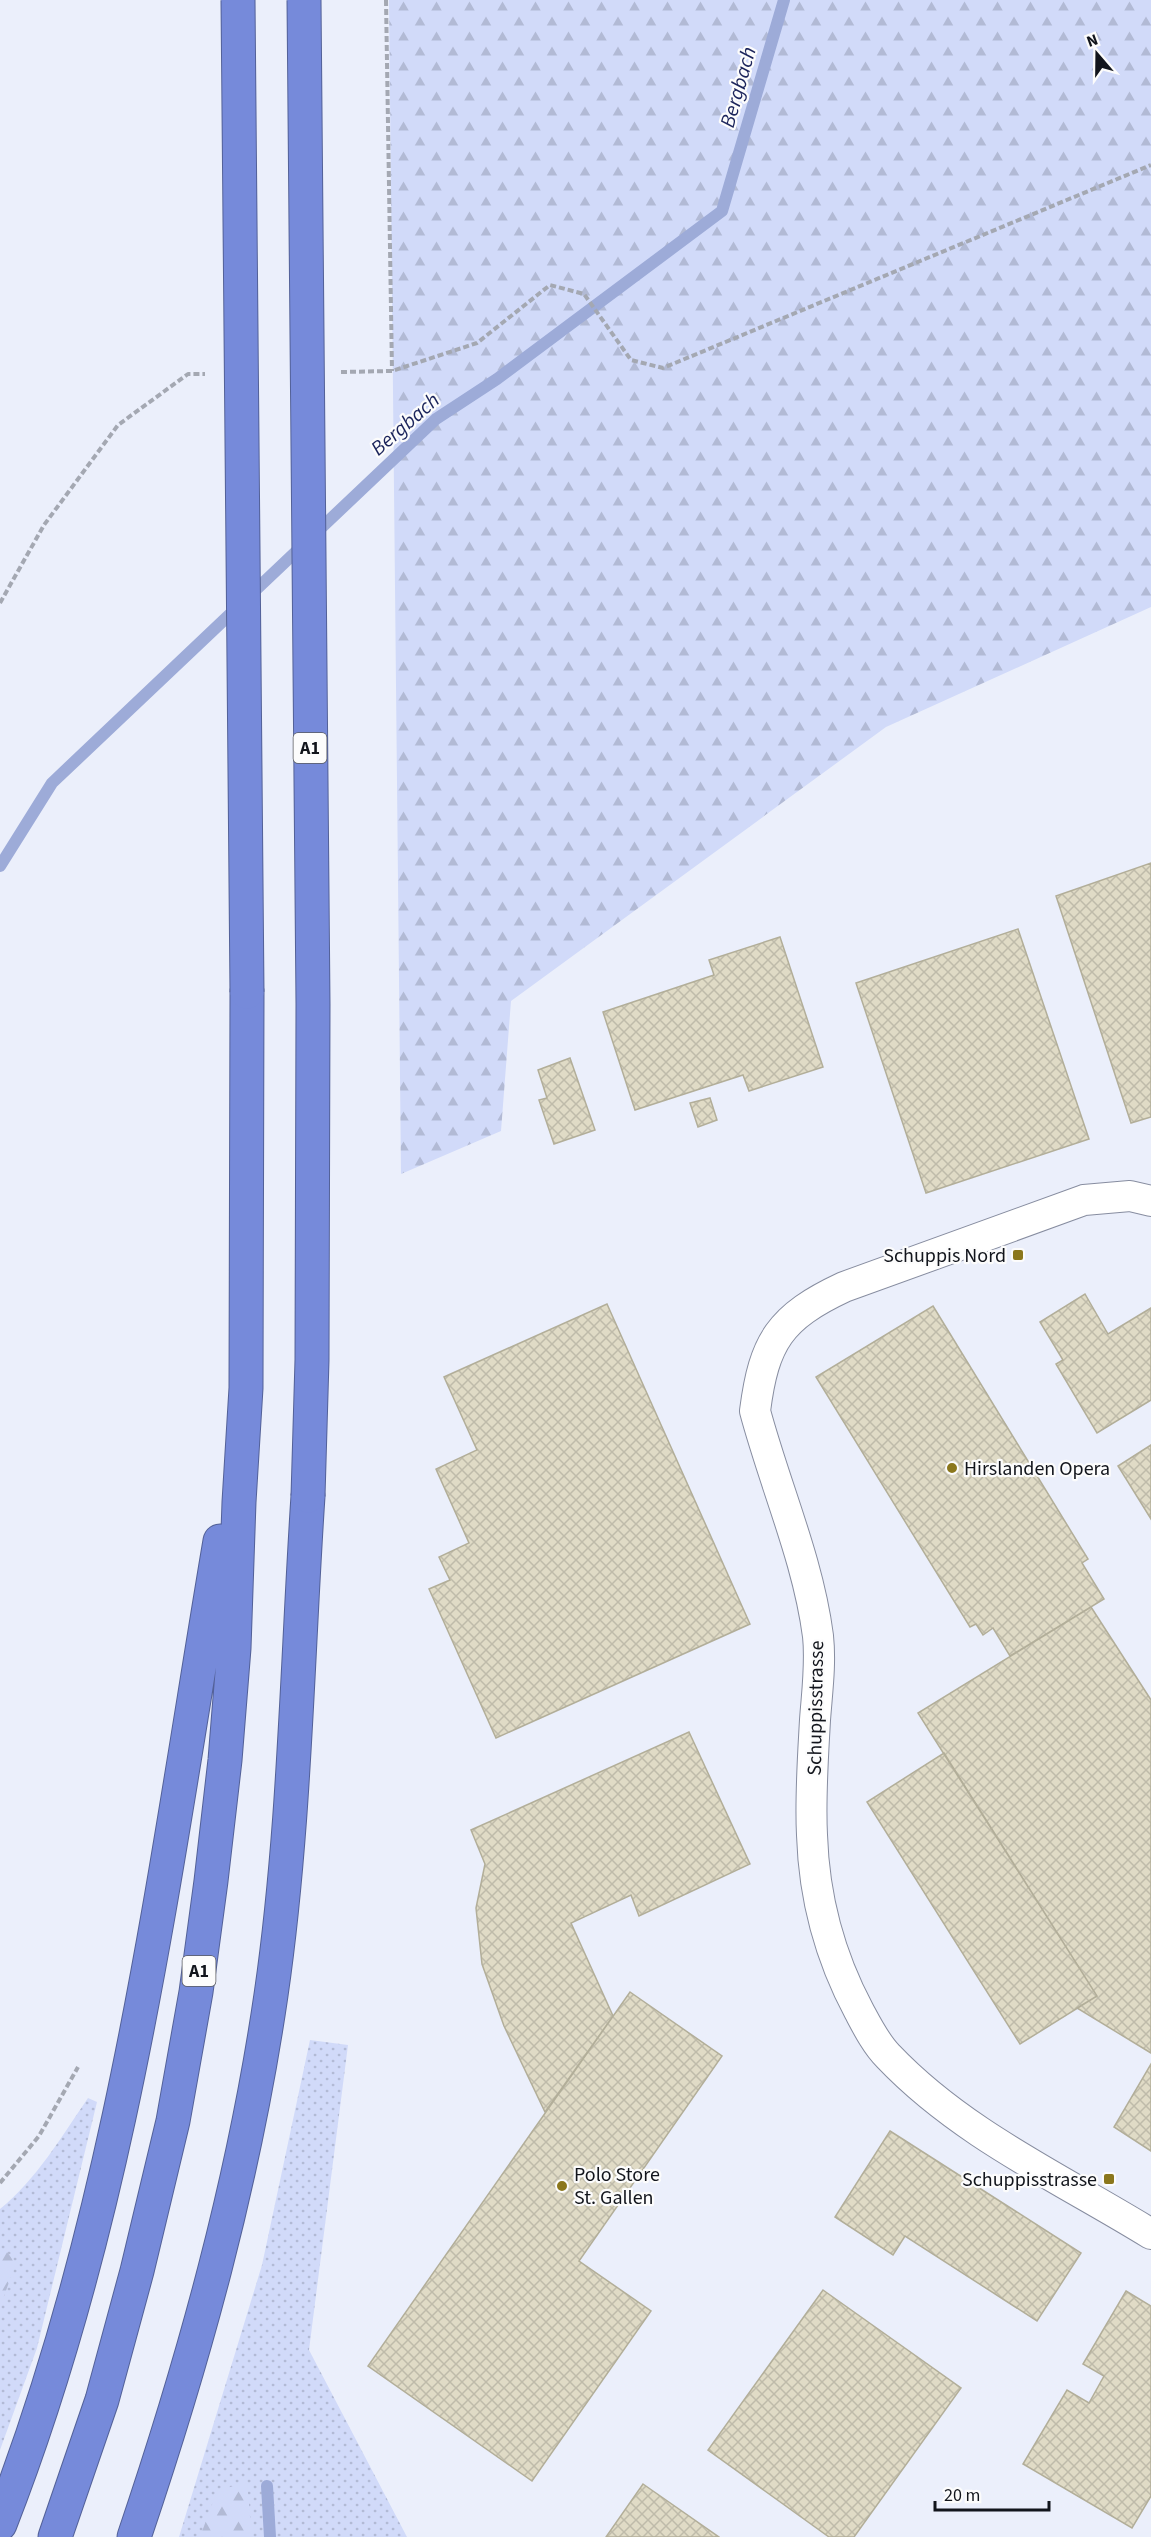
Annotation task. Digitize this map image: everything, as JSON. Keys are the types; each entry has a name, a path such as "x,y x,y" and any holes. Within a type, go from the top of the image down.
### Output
{"highway":[{"name":"A1","path":"55,2537 102,2400 137,2271 173,2121 196,1992 225,1760 234,1648 246,1388 247,1004 238,0"},
{"name":"A1","path":"134,2537 168,2436 216,2267 252,2109 271,1995 285,1872 308,1496 312,1360 313,1016 304,0"},
{"name":"A1","path":"0,2524 50,2382 118,2131 155,1929 246,1388"}],"street":[{"name":"Schuppisstrasse","path":"1151,1201 1130,1196 1084,1200 898,1267 812,1302 783,1326 768,1353 759,1379 755,1411 811,1596 818,1638 819,1680 815,1722 812,1832 814,1872 831,1950 846,1987 865,2022 887,2055 931,2095 984,2136 1151,2234"}],"path":[{"path":"386,0 392,371"},
{"path":"584,294 631,360 663,368 1151,165"},
{"path":"0,2183 39,2136 78,2067"}],"green space":[{"path":"389,0 1151,0 1151,607 886,727 511,1001 501,1131 401,1174"},
{"path":"310,2040 348,2045 309,2350 407,2537 179,2537 262,2265"},
{"path":"88,2098 97,2102 37,2348 0,2450 0,2209 37,2171"},
{"path":"6,2251 16,2263 0,2307 0,2254"},
{"path":"247,2482 252,2537 200,2537 217,2491"}],"building":[{"path":"1151,863 1151,1117 1131,1123 1056,896"},
{"path":"1018,929 1089,1139 926,1193 856,983"},
{"path":"780,937 823,1067 749,1091 743,1075 635,1110 603,1012 714,975 709,960"},
{"path":"570,1058 595,1130 554,1144 539,1100 547,1098 538,1070"},
{"path":"710,1098 717,1120 698,1127 690,1103"},
{"path":"1085,1294 1108,1334 1151,1308 1151,1400 1097,1433 1056,1364 1063,1360 1040,1322"},
{"path":"607,1304 750,1624 496,1738 429,1589 450,1580 439,1557 469,1543 436,1469 477,1450 444,1377"},
{"name":"Hirslanden Opera","path":"933,1306 1088,1559 1082,1563 1104,1599 1010,1656 993,1628 983,1635 976,1624 970,1627 816,1377"},
{"path":"1151,1445 1151,1519 1118,1466"},
{"path":"1091,1607 1151,1700 1151,2053 1077,2008 1097,1996 918,1713"},
{"path":"689,1732 750,1864 639,1916 631,1895 571,1923 613,2016 545,2112 504,2026 482,1964 476,1908 485,1864 471,1830"},
{"path":"944,1753 1097,1996 1020,2044 867,1802"},
{"name":"Polo Store St. Gallen","path":"630,1992 722,2056 579,2261 651,2311 532,2481 368,2366"},
{"path":"1151,2064 1151,2151 1114,2127"},
{"path":"890,2131 1081,2253 1037,2321 905,2236 893,2255 835,2217"},
{"path":"823,2290 961,2388 854,2537 829,2537 708,2450"},
{"path":"1126,2291 1151,2306 1151,2496 1132,2528 1023,2464 1067,2390 1089,2403 1104,2376 1083,2364"},
{"path":"643,2484 719,2537 606,2537"}],"waterway":[{"name":"Bergbach","path":"0,866 52,783 436,419 497,379 722,211 784,0"},
{"name":"Bergbach","path":"267,2486 270,2537"}],"place":[{"name":"Schuppis Nord","path":"1018,1255"},
{"name":"Hirslanden Opera","path":"952,1468"},
{"name":"Schuppisstrasse","path":"1109,2179"},
{"name":"Polo Store St. Gallen","path":"562,2186"}]}
